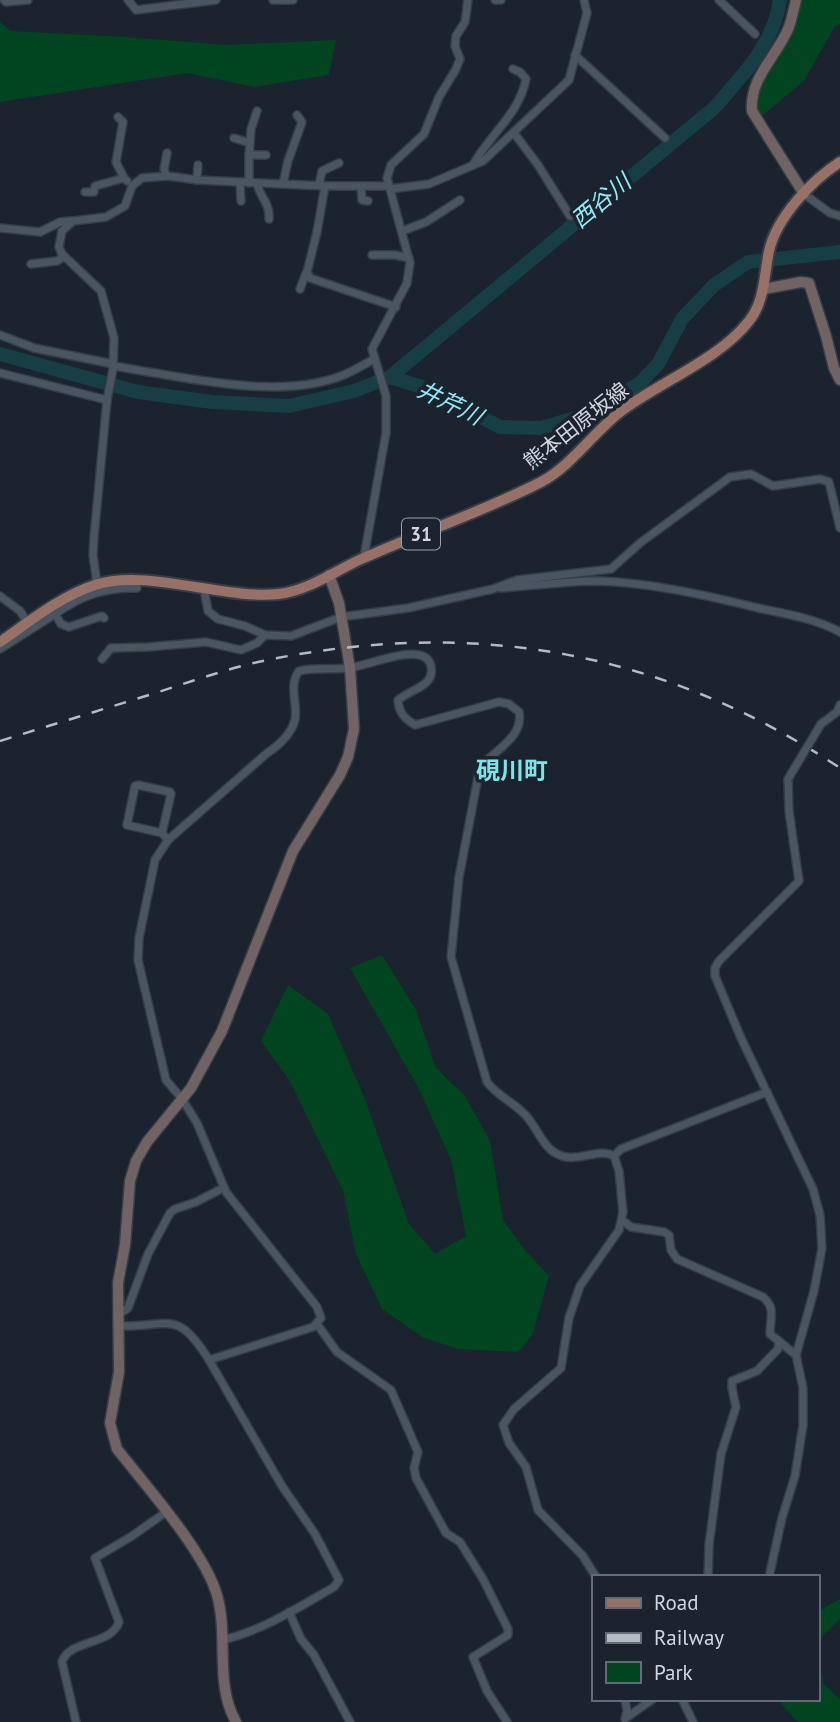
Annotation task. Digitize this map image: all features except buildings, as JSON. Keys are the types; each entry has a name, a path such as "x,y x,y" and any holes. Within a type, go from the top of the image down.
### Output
{"main road":[{"name":"熊本田原坂線","path":"0,642 81,590 97,584 149,582 279,594 309,586 363,558 544,480 620,412 739,333 759,307 769,253 783,217 828,170 840,162"}],"street":[{"path":"4,0 28,0"},
{"path":"128,0 136,10 216,0"},
{"path":"273,0 293,0"},
{"path":"363,558 385,440 386,396 372,349 407,284 409,258 387,178 391,165 424,134 439,97 456,69 460,59 455,46 456,36 465,22 468,0"},
{"path":"495,0 501,0"},
{"path":"0,228 40,232 60,222 106,217 125,206 132,187 142,178 389,188 429,184 483,161 569,80 587,13 584,0"},
{"path":"719,0 755,34"},
{"path":"796,0 788,29 754,88 752,111 804,194 830,213 840,216"},
{"path":"575,55 664,138"},
{"path":"472,166 478,154 506,122 523,92 526,79 513,69"},
{"path":"241,201 249,183 251,129 257,111"},
{"path":"283,184 302,122 297,115"},
{"path":"118,117 123,122 116,162 132,187"},
{"path":"514,133 570,216"},
{"path":"234,138 250,143"},
{"path":"166,177 164,169 167,153"},
{"path":"249,155 266,155"},
{"path":"300,289 317,232 322,171 339,163"},
{"path":"197,180 198,165"},
{"path":"85,192 94,192 95,186 124,178"},
{"path":"249,183 269,207 269,219"},
{"path":"361,186 362,200 368,201"},
{"path":"402,231 426,222 460,200"},
{"path":"73,220 62,231 59,247 63,257 101,291 114,338 94,537 97,584"},
{"path":"372,255 409,258"},
{"path":"31,264 57,261 63,257"},
{"path":"307,272 310,278 396,307"},
{"path":"764,289 809,283 840,380"},
{"path":"0,335 34,348 113,367 240,385 298,385 341,376 374,359"},
{"path":"0,373 107,400"},
{"path":"494,589 517,580 611,569 673,518 730,477 743,474 751,474 773,486 820,479 829,482 840,528"},
{"path":"236,1722 227,1700 221,1612 211,1578 166,1512 117,1449 112,1436 112,1404 119,1372 118,1283 125,1245 130,1181 136,1161 147,1142 182,1100 222,1031 293,851 340,775 348,757 354,729 351,668 339,603 329,575"},
{"path":"204,589 208,611 218,619 265,635 291,636 341,617 408,608 494,589 587,582 650,585 699,593 811,620 840,632"},
{"path":"0,649 87,595 118,587 137,588"},
{"path":"0,596 20,611 27,623"},
{"path":"55,614 61,624 69,627 102,616 104,618"},
{"path":"102,659 111,648 121,647 160,647 206,642 241,650 257,643 265,635"},
{"path":"209,1360 317,1324 321,1318 317,1307 223,1188 202,1135 182,1100 166,1080 138,960 139,937 155,860 167,840 282,743 295,721 293,679 299,671 351,668 405,654 424,656 430,662 432,671 429,679 398,700 402,716 415,725 499,702 509,704 519,712 519,728 513,737 491,754 480,767 459,877 451,957 487,1082 495,1092 522,1112 542,1141 557,1154 574,1158 608,1153 614,1156 619,1171 622,1220 619,1230 580,1286 569,1318 561,1368 514,1409 503,1426 509,1443 526,1467 538,1510 583,1556 595,1575"},
{"path":"769,1575 795,1476 803,1425 803,1388 796,1355 820,1265 820,1215 813,1189 732,1017 715,976 715,968 799,881 789,811 788,779 821,724 837,712 840,705"},
{"path":"162,833 170,792 135,786 127,825 162,833 167,840"},
{"path":"614,1156 621,1149 767,1092"},
{"path":"119,1314 128,1308 148,1254 170,1213 223,1188"},
{"path":"622,1220 631,1227 664,1232 669,1235 671,1250 677,1259 763,1297 772,1309 770,1334 796,1355"},
{"path":"120,1326 172,1322 196,1341 282,1486 315,1534 338,1577 338,1584 334,1587 289,1612 237,1637 222,1640"},
{"path":"317,1324 337,1352 391,1390 418,1452 414,1468 416,1478 446,1533 461,1544 495,1601 508,1629 508,1635 476,1653 473,1660 487,1691 507,1722"},
{"path":"708,1575 709,1545 721,1454 736,1407 732,1381 757,1371 778,1349 779,1342"},
{"path":"76,1722 62,1662 64,1657 69,1652 102,1638 117,1628 119,1622 95,1558 166,1512"},
{"path":"289,1612 350,1722"},
{"path":"625,1701 625,1720"},
{"path":"625,1720 650,1701"},
{"path":"683,1701 693,1722"}],"green space":[{"path":"793,0 840,0 840,24 835,26 804,81 758,119 751,106 763,81 788,42"},
{"path":"0,22 11,31 225,45 336,40 329,75 254,87 187,73 0,102"},
{"path":"382,955 416,1010 436,1068 465,1096 490,1141 503,1220 524,1249 549,1276 533,1334 518,1352 458,1349 422,1337 382,1309 356,1254 343,1191 290,1081 261,1041 288,985 328,1014 365,1099 409,1224 435,1254 466,1236 451,1160 419,1089 350,968"},
{"path":"840,1599 840,1619 819,1639 819,1611"},
{"path":"819,1663 824,1684 840,1699 840,1722 798,1722 781,1701 819,1701"}],"waterway":[{"name":"西谷川","path":"390,377 714,108 764,45 777,16 780,0"},
{"name":"井芹川","path":"0,354 138,392 212,402 289,406 354,391 390,377 428,389 500,427 541,428 592,413 640,383 658,364 682,319 714,285 748,262 840,252"}],"railway":[{"path":"0,741 258,662 336,649 412,643 487,644 561,653 633,670 703,695 772,727 840,768"}],"district":[{"name":"硯川町","path":"512,771"}]}
